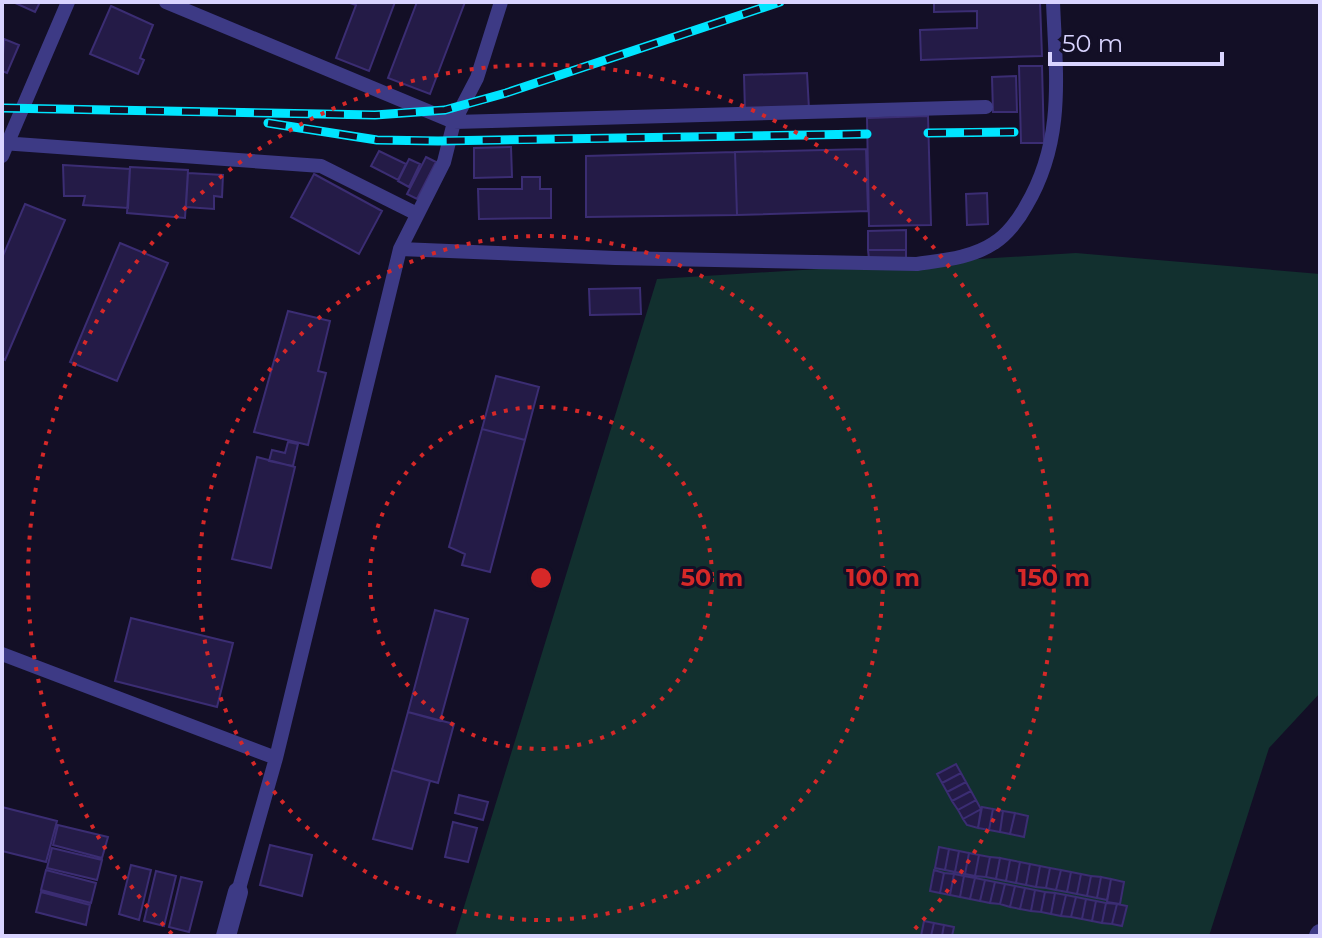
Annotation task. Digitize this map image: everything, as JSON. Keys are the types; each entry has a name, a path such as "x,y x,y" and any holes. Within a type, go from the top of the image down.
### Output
{"street":[{"path":"226,936 238,892"}],"lane":[{"path":"68,2 4,147 321,166 417,214"},
{"path":"166,2 454,122 986,107"},
{"path":"238,892 276,758 400,249 444,162 454,122 477,78 501,2"},
{"path":"400,249 615,258 901,264 959,258 996,243 1019,219 1051,153 1057,99 1053,2"},
{"path":"2,654 276,758"}],"green space":[{"path":"1076,253 1320,274 1320,693 1269,748 1209,936 455,936 657,279"}],"building":[{"path":"13,2 40,2 35,12"},
{"path":"347,2 395,2 369,71 336,58 356,5"},
{"path":"417,2 465,2 430,94 388,78"},
{"path":"934,2 1040,2 1042,56 921,60 920,30 977,28 977,11 934,12"},
{"path":"111,6 153,25 140,58 144,60 138,74 90,54"},
{"path":"4,39 19,45 7,73 2,71"},
{"path":"1019,66 1042,66 1044,143 1021,143"},
{"path":"807,73 809,109 745,111 744,75"},
{"path":"1016,76 1017,112 993,112 992,77"},
{"path":"928,116 931,225 869,226 867,118"},
{"path":"511,147 512,177 474,178 474,148"},
{"path":"866,149 868,211 737,215 735,152"},
{"path":"379,151 406,164 398,180 371,166"},
{"path":"735,152 737,215 586,217 586,156"},
{"path":"426,157 436,162 417,199 407,194"},
{"path":"409,159 420,164 409,187 398,181"},
{"path":"63,165 130,169 128,208 83,205 85,196 64,196"},
{"path":"130,167 188,170 185,218 127,213"},
{"path":"188,173 223,175 222,197 214,196 214,209 186,207"},
{"path":"314,174 382,211 359,254 291,217"},
{"path":"522,177 540,177 540,189 551,189 551,218 479,219 478,189 522,189"},
{"path":"987,193 988,224 967,225 966,194"},
{"path":"25,204 65,220 5,360 2,358 2,258"},
{"path":"906,230 906,250 868,250 868,231"},
{"path":"120,243 168,263 117,381 70,362"},
{"path":"868,250 906,250 906,258 869,259"},
{"path":"640,288 641,314 590,315 589,289"},
{"path":"288,311 330,321 318,371 326,373 308,445 254,432"},
{"path":"496,376 539,387 525,440 482,429"},
{"path":"482,429 525,440 490,572 462,565 465,554 449,547"},
{"path":"288,442 298,444 293,466 269,461 272,450 285,453"},
{"path":"257,457 295,467 271,568 232,559"},
{"path":"435,610 468,619 440,721 408,712"},
{"path":"131,618 233,643 217,707 115,681"},
{"path":"408,712 454,724 438,783 392,770"},
{"path":"956,764 961,773 942,783 937,774"},
{"path":"392,770 430,781 412,849 373,839"},
{"path":"961,773 966,782 947,792 942,783"},
{"path":"966,782 971,791 952,801 947,792"},
{"path":"971,791 976,800 958,810 952,801"},
{"path":"459,795 488,802 483,820 455,813"},
{"path":"976,800 981,809 963,819 958,810"},
{"path":"2,807 57,821 46,862 2,851"},
{"path":"982,807 993,809 989,830 978,828"},
{"path":"981,809 978,828 967,825 963,819"},
{"path":"993,809 1003,811 1000,832 989,830"},
{"path":"1003,811 1015,813 1010,834 1000,832"},
{"path":"1015,813 1028,816 1024,837 1010,834"},
{"path":"453,822 477,828 468,862 445,857"},
{"path":"58,825 108,837 102,858 53,845"},
{"path":"270,845 312,855 302,896 260,885"},
{"path":"939,847 949,849 945,870 935,868"},
{"path":"52,848 102,860 97,880 47,868"},
{"path":"949,849 959,851 955,872 945,870"},
{"path":"959,851 969,853 965,874 955,872"},
{"path":"969,853 979,855 975,876 965,874"},
{"path":"979,855 990,857 986,877 975,876"},
{"path":"990,857 1000,858 996,879 986,877"},
{"path":"1000,858 1010,860 1006,881 996,879"},
{"path":"1010,860 1020,862 1016,883 1006,881"},
{"path":"1020,862 1030,864 1026,885 1016,883"},
{"path":"1030,864 1040,866 1036,887 1026,885"},
{"path":"131,865 151,870 139,920 119,914"},
{"path":"1040,866 1050,868 1046,888 1036,887"},
{"path":"1050,868 1061,870 1056,890 1046,888"},
{"path":"46,870 96,883 91,903 41,890"},
{"path":"934,870 944,873 940,893 930,891"},
{"path":"1061,870 1071,872 1067,892 1056,890"},
{"path":"156,871 176,876 164,926 144,921"},
{"path":"1071,872 1081,874 1077,894 1067,892"},
{"path":"944,873 954,874 950,895 940,893"},
{"path":"954,874 964,876 960,897 950,895"},
{"path":"1081,874 1091,876 1087,896 1077,894"},
{"path":"964,876 975,878 970,899 960,897"},
{"path":"1091,876 1101,877 1097,898 1087,896"},
{"path":"181,877 202,882 189,932 169,927"},
{"path":"1101,877 1111,879 1107,900 1097,898"},
{"path":"975,878 985,880 980,901 970,899"},
{"path":"1111,879 1124,882 1120,904 1107,902"},
{"path":"985,880 995,882 990,903 980,901"},
{"path":"995,882 1005,884 1000,904 990,903"},
{"path":"1005,884 1015,886 1010,907 1000,904"},
{"path":"1015,886 1025,888 1020,909 1010,907"},
{"path":"1025,888 1035,890 1031,911 1020,909"},
{"path":"1035,890 1045,892 1041,912 1031,911"},
{"path":"41,892 90,905 86,925 36,912"},
{"path":"1045,892 1055,893 1051,914 1041,912"},
{"path":"1055,893 1066,895 1061,916 1051,914"},
{"path":"1066,895 1076,897 1071,917 1061,916"},
{"path":"1076,897 1086,899 1082,919 1071,917"},
{"path":"1086,899 1096,901 1092,921 1082,919"},
{"path":"1096,901 1106,903 1102,923 1092,921"},
{"path":"1106,903 1117,904 1112,924 1102,923"},
{"path":"1117,904 1127,906 1122,926 1112,924"},
{"path":"924,921 934,923 931,936 921,936"},
{"path":"934,923 944,925 942,936 931,936"},
{"path":"944,925 954,927 952,936 942,936"}],"railway":[{"path":"2,108 375,115 445,110 506,93 780,2"},
{"path":"268,123 377,140 867,134"},
{"path":"928,133 1014,132"}]}
